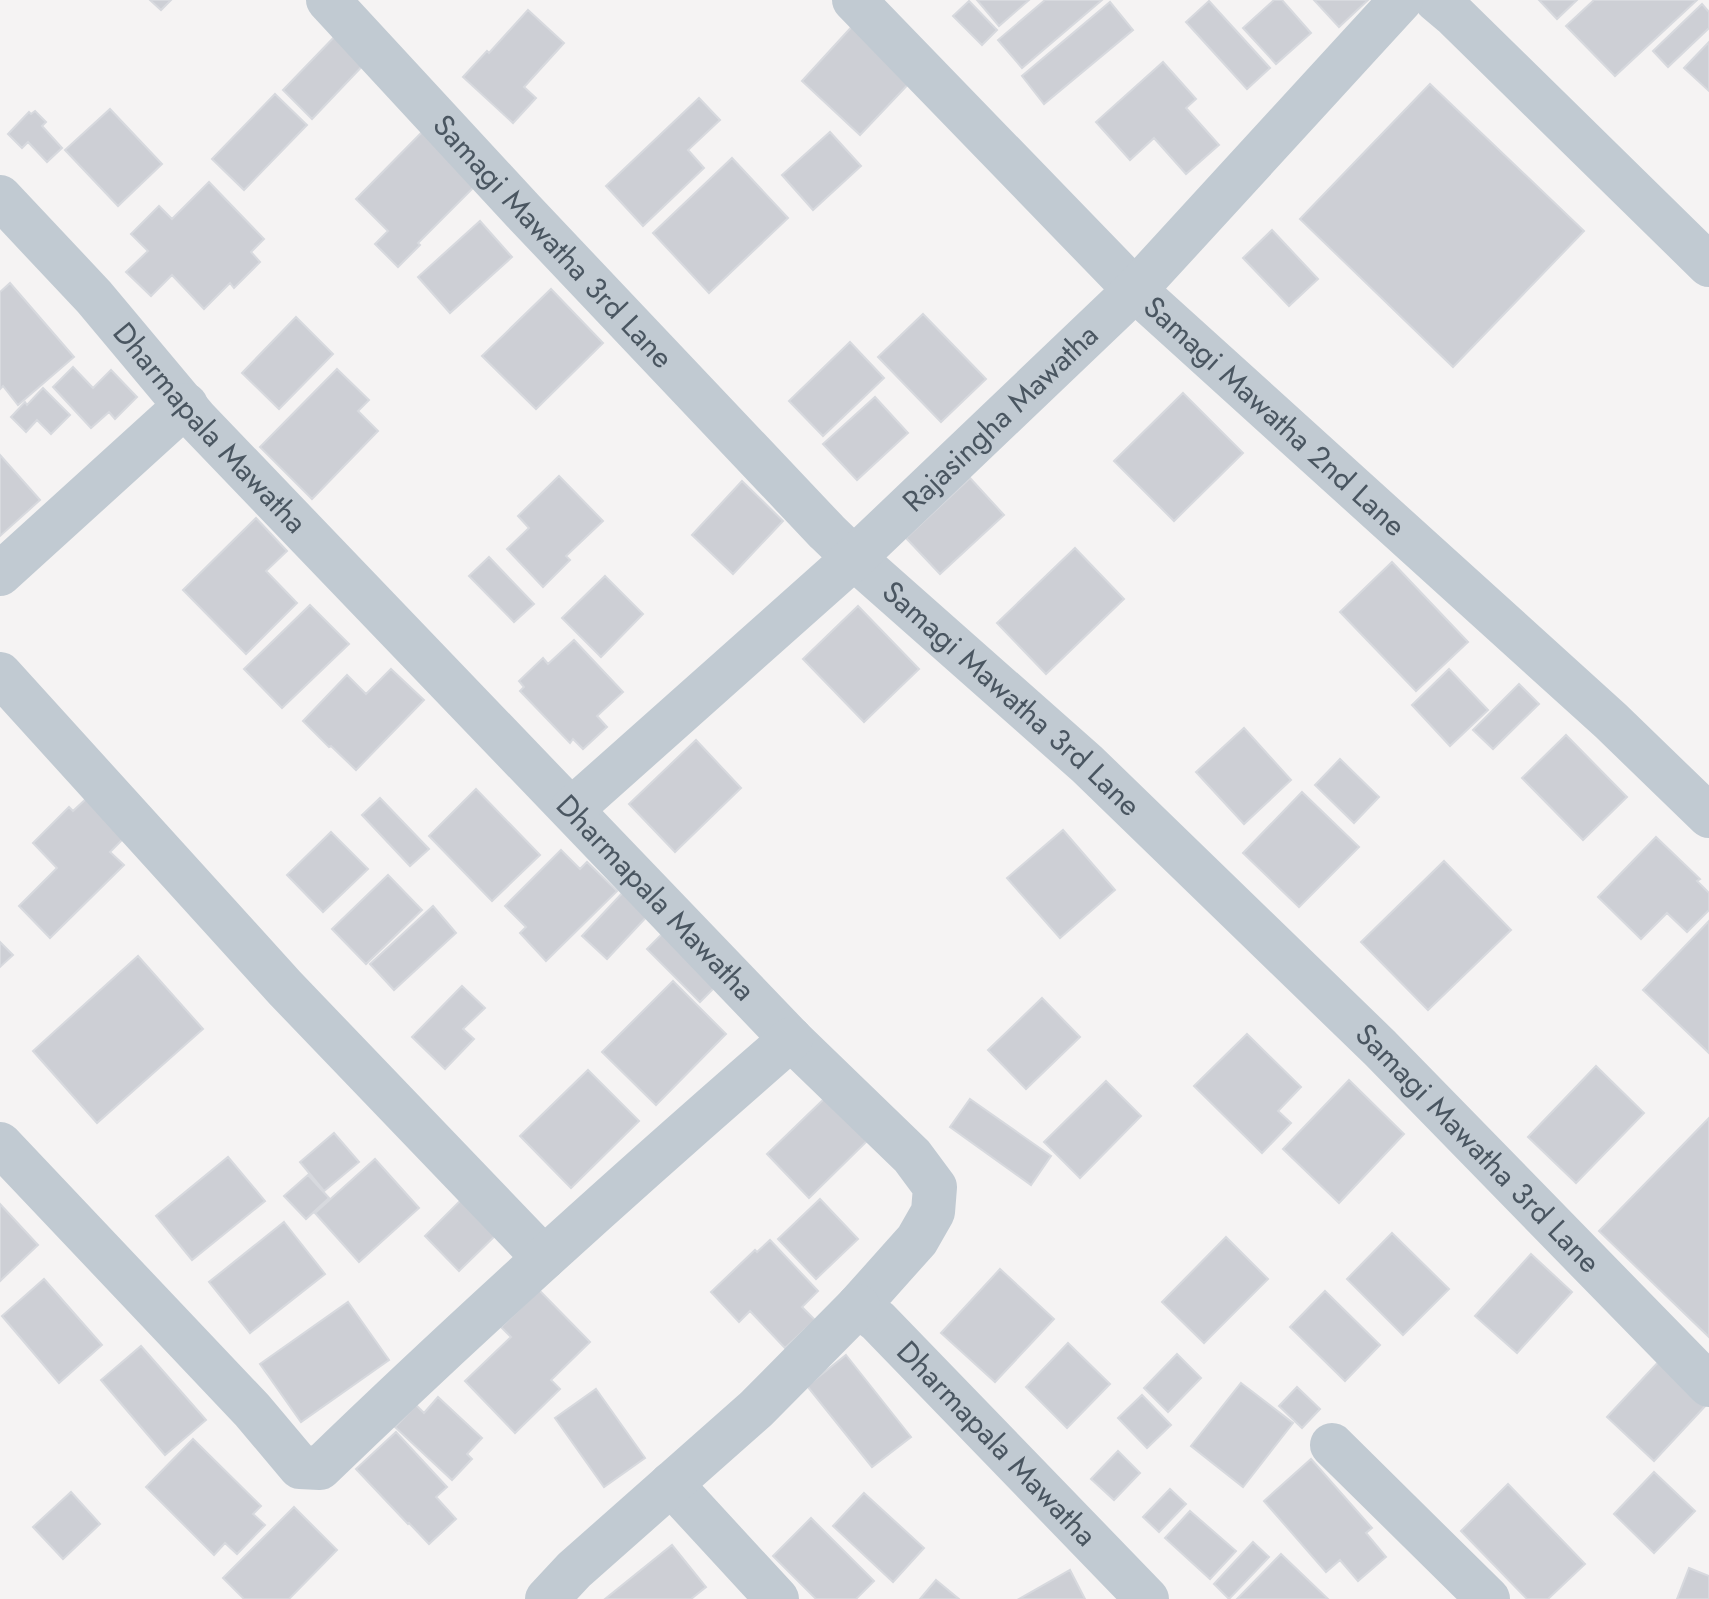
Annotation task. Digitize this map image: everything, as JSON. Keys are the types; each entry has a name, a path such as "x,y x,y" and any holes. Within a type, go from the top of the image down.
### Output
{"street":[{"name":"Samagi Mawatha 3rd Lane","path":"328,0 854,558 1087,764 1380,1048 1709,1385"},
{"name":"Samagi Mawatha 2nd Lane","path":"854,0 1135,290 1611,721 1709,816"},
{"name":"Rajasingha Mawatha","path":"572,809 854,558 1135,290 1401,0"},
{"path":"1436,0 1709,265"},
{"name":"Dharmapala Mawatha","path":"0,197 94,297 197,420 791,1039 912,1156 935,1187 933,1212 917,1240 858,1306 878,1321 1147,1599"},
{"path":"0,574 186,405"},
{"path":"0,674 285,988 544,1258"},
{"path":"0,1144 252,1410 300,1467 320,1468 544,1258 791,1039"},
{"path":"547,1599 574,1570 756,1409 858,1306"},
{"path":"1332,1445 1488,1599"},
{"path":"671,1484 777,1599"}],"building":[{"path":"150,0 171,0 161,10"},
{"path":"977,0 1029,0 999,26"},
{"path":"1045,0 1102,0 1022,68 998,40"},
{"path":"1274,0 1282,0 1311,33 1276,64 1243,28"},
{"path":"1314,0 1368,0 1339,27"},
{"path":"1539,0 1577,0 1557,19"},
{"path":"1594,0 1697,0 1615,76 1566,26"},
{"path":"969,1 997,30 982,45 953,16"},
{"path":"1209,1 1270,68 1247,89 1186,22"},
{"path":"1110,2 1133,30 1044,104 1022,76"},
{"path":"1702,4 1709,12 1709,28 1668,67 1653,51"},
{"path":"528,10 564,43 524,87 536,98 513,123 463,77"},
{"path":"857,21 916,76 860,135 802,81"},
{"path":"341,30 370,58 312,119 283,90"},
{"path":"1709,42 1709,91 1684,68"},
{"path":"1163,62 1196,99 1186,108 1219,145 1186,174 1154,138 1130,160 1096,122"},
{"path":"1430,84 1584,231 1453,367 1300,219"},
{"path":"275,94 307,125 244,190 212,159"},
{"path":"699,98 720,120 688,150 704,168 643,226 606,186"},
{"path":"110,109 162,164 118,206 65,150"},
{"path":"35,111 46,122 42,126 62,148 47,162 28,142 22,148 8,134 29,112"},
{"path":"428,126 482,179 398,267 375,244 388,231 356,199"},
{"path":"830,132 861,166 813,210 782,175"},
{"path":"732,158 788,218 709,293 653,233"},
{"path":"209,182 264,239 251,252 260,262 234,288 230,283 204,309 172,275 151,296 126,272 148,251 131,234 159,206 172,219"},
{"path":"480,221 512,257 450,313 418,277"},
{"path":"1272,230 1318,279 1289,306 1243,258"},
{"path":"10,283 74,357 18,405 3,386 0,389 0,292"},
{"path":"551,289 603,343 536,409 482,356"},
{"path":"923,314 986,379 941,422 878,357"},
{"path":"296,317 333,354 279,409 242,373"},
{"path":"850,342 884,378 823,436 789,401"},
{"path":"73,367 93,388 111,370 137,397 115,419 109,412 91,428 53,387"},
{"path":"337,369 369,400 358,411 378,431 312,499 260,447"},
{"path":"43,388 70,415 51,434 37,420 26,432 11,417"},
{"path":"1183,393 1243,453 1174,521 1114,461"},
{"path":"875,397 908,433 857,480 823,444"},
{"path":"0,455 40,500 0,536"},
{"path":"559,476 603,521 566,556 570,560 543,587 507,549 529,528 518,516"},
{"path":"970,478 1004,515 940,574 906,538"},
{"path":"742,481 783,521 733,574 692,535"},
{"path":"256,518 287,551 266,571 297,603 246,654 183,590"},
{"path":"1075,548 1124,599 1046,674 997,623"},
{"path":"489,557 534,604 514,622 469,576"},
{"path":"1392,562 1468,642 1416,691 1340,612"},
{"path":"605,576 643,614 601,657 562,618"},
{"path":"310,605 349,644 282,708 244,669"},
{"path":"858,606 919,669 864,722 803,659"},
{"path":"574,640 623,692 597,716 607,727 583,749 573,739 570,743 520,691 524,687 519,681 543,658 548,664"},
{"path":"391,669 424,700 356,770 303,721 347,675 366,694"},
{"path":"1449,669 1488,710 1450,746 1412,705"},
{"path":"1519,684 1539,704 1493,749 1473,730"},
{"path":"1244,728 1291,780 1244,824 1196,772"},
{"path":"1566,735 1627,797 1583,840 1522,778"},
{"path":"696,740 741,788 675,852 629,804"},
{"path":"1340,759 1379,797 1354,823 1315,785"},
{"path":"476,789 540,855 492,901 429,836"},
{"path":"1302,792 1359,847 1299,907 1243,853"},
{"path":"87,798 125,837 110,852 124,865 50,938 19,906 57,868 33,843 69,807 73,811"},
{"path":"380,798 429,849 410,866 362,815"},
{"path":"1063,830 1115,890 1060,938 1007,878"},
{"path":"331,832 368,869 323,912 287,875"},
{"path":"1656,837 1700,879 1697,881 1709,893 1709,910 1687,932 1667,913 1641,939 1598,897"},
{"path":"561,850 580,869 587,862 617,891 546,961 520,933 526,927 505,906"},
{"path":"1444,861 1511,930 1428,1010 1361,942"},
{"path":"388,875 422,910 366,964 332,929"},
{"path":"627,888 652,911 607,959 582,936"},
{"path":"433,906 456,933 394,990 370,964"},
{"path":"1709,921 1709,1053 1643,990"},
{"path":"665,931 718,984 700,1002 647,949"},
{"path":"0,942 13,955 0,967"},
{"path":"138,956 203,1029 97,1123 33,1051"},
{"path":"673,981 726,1034 656,1105 602,1052"},
{"path":"462,986 485,1008 463,1029 474,1039 445,1069 412,1037"},
{"path":"1042,998 1080,1037 1026,1089 988,1050"},
{"path":"1247,1034 1301,1087 1278,1111 1291,1123 1262,1153 1194,1086"},
{"path":"1596,1066 1644,1113 1576,1183 1528,1137"},
{"path":"588,1070 639,1121 571,1188 520,1136"},
{"path":"1349,1080 1404,1134 1339,1203 1283,1149"},
{"path":"1106,1081 1141,1116 1080,1178 1044,1142"},
{"path":"825,1098 867,1141 809,1198 767,1154"},
{"path":"970,1099 1051,1156 1031,1185 950,1127"},
{"path":"1709,1118 1709,1337 1599,1231"},
{"path":"334,1133 359,1162 324,1191 300,1162"},
{"path":"228,1157 265,1201 192,1260 156,1216"},
{"path":"375,1159 419,1208 359,1262 315,1213"},
{"path":"308,1175 329,1198 306,1219 284,1196"},
{"path":"464,1197 498,1233 459,1271 425,1236"},
{"path":"820,1199 858,1239 816,1279 778,1239"},
{"path":"0,1204 38,1245 0,1281"},
{"path":"284,1222 325,1274 250,1333 209,1282"},
{"path":"1392,1233 1449,1289 1403,1335 1347,1279"},
{"path":"1226,1237 1268,1279 1204,1343 1162,1302"},
{"path":"770,1240 818,1291 802,1307 815,1320 785,1348 750,1311 739,1322 711,1292 755,1250 757,1252"},
{"path":"1531,1254 1572,1292 1517,1353 1475,1316"},
{"path":"1000,1269 1054,1319 995,1382 941,1333"},
{"path":"44,1279 102,1345 59,1383 2,1316"},
{"path":"539,1290 590,1342 551,1380 560,1389 515,1433 465,1381 511,1337 501,1327"},
{"path":"1325,1291 1380,1345 1345,1381 1290,1327"},
{"path":"348,1302 389,1360 301,1422 260,1364"},
{"path":"1068,1343 1110,1384 1067,1428 1026,1387"},
{"path":"141,1346 206,1420 165,1455 101,1380"},
{"path":"1177,1354 1201,1378 1168,1412 1144,1388"},
{"path":"846,1355 911,1437 872,1467 807,1386"},
{"path":"1663,1357 1709,1402 1654,1461 1607,1417"},
{"path":"1241,1383 1293,1423 1243,1487 1191,1446"},
{"path":"1297,1387 1320,1409 1302,1428 1279,1406"},
{"path":"596,1389 645,1458 604,1487 555,1418"},
{"path":"1142,1395 1171,1425 1147,1448 1118,1418"},
{"path":"438,1397 482,1438 467,1454 472,1459 452,1480 395,1427 416,1405 424,1413"},
{"path":"396,1432 447,1487 436,1497 456,1519 429,1544 356,1469"},
{"path":"193,1439 261,1506 253,1514 265,1525 237,1554 225,1543 214,1555 146,1487"},
{"path":"1118,1451 1140,1473 1114,1500 1091,1479"},
{"path":"1311,1459 1372,1528 1366,1533 1386,1557 1358,1581 1340,1560 1326,1572 1264,1501"},
{"path":"1654,1472 1695,1511 1654,1553 1614,1514"},
{"path":"1508,1484 1585,1564 1548,1599 1527,1599 1461,1531"},
{"path":"1170,1489 1186,1504 1159,1532 1143,1517"},
{"path":"71,1492 100,1524 63,1559 33,1527"},
{"path":"864,1493 924,1548 893,1582 833,1526"},
{"path":"294,1507 337,1550 289,1599 244,1599 223,1578"},
{"path":"1190,1511 1236,1551 1210,1579 1165,1538"},
{"path":"811,1518 874,1581 856,1599 816,1599 773,1556"},
{"path":"1253,1542 1269,1557 1229,1599 1214,1584"},
{"path":"672,1545 706,1587 691,1599 605,1599"},
{"path":"1281,1554 1328,1599 1237,1599"},
{"path":"1689,1568 1709,1576 1709,1599 1677,1599"},
{"path":"1070,1570 1085,1599 1019,1599"},
{"path":"936,1580 959,1599 920,1599"}]}
